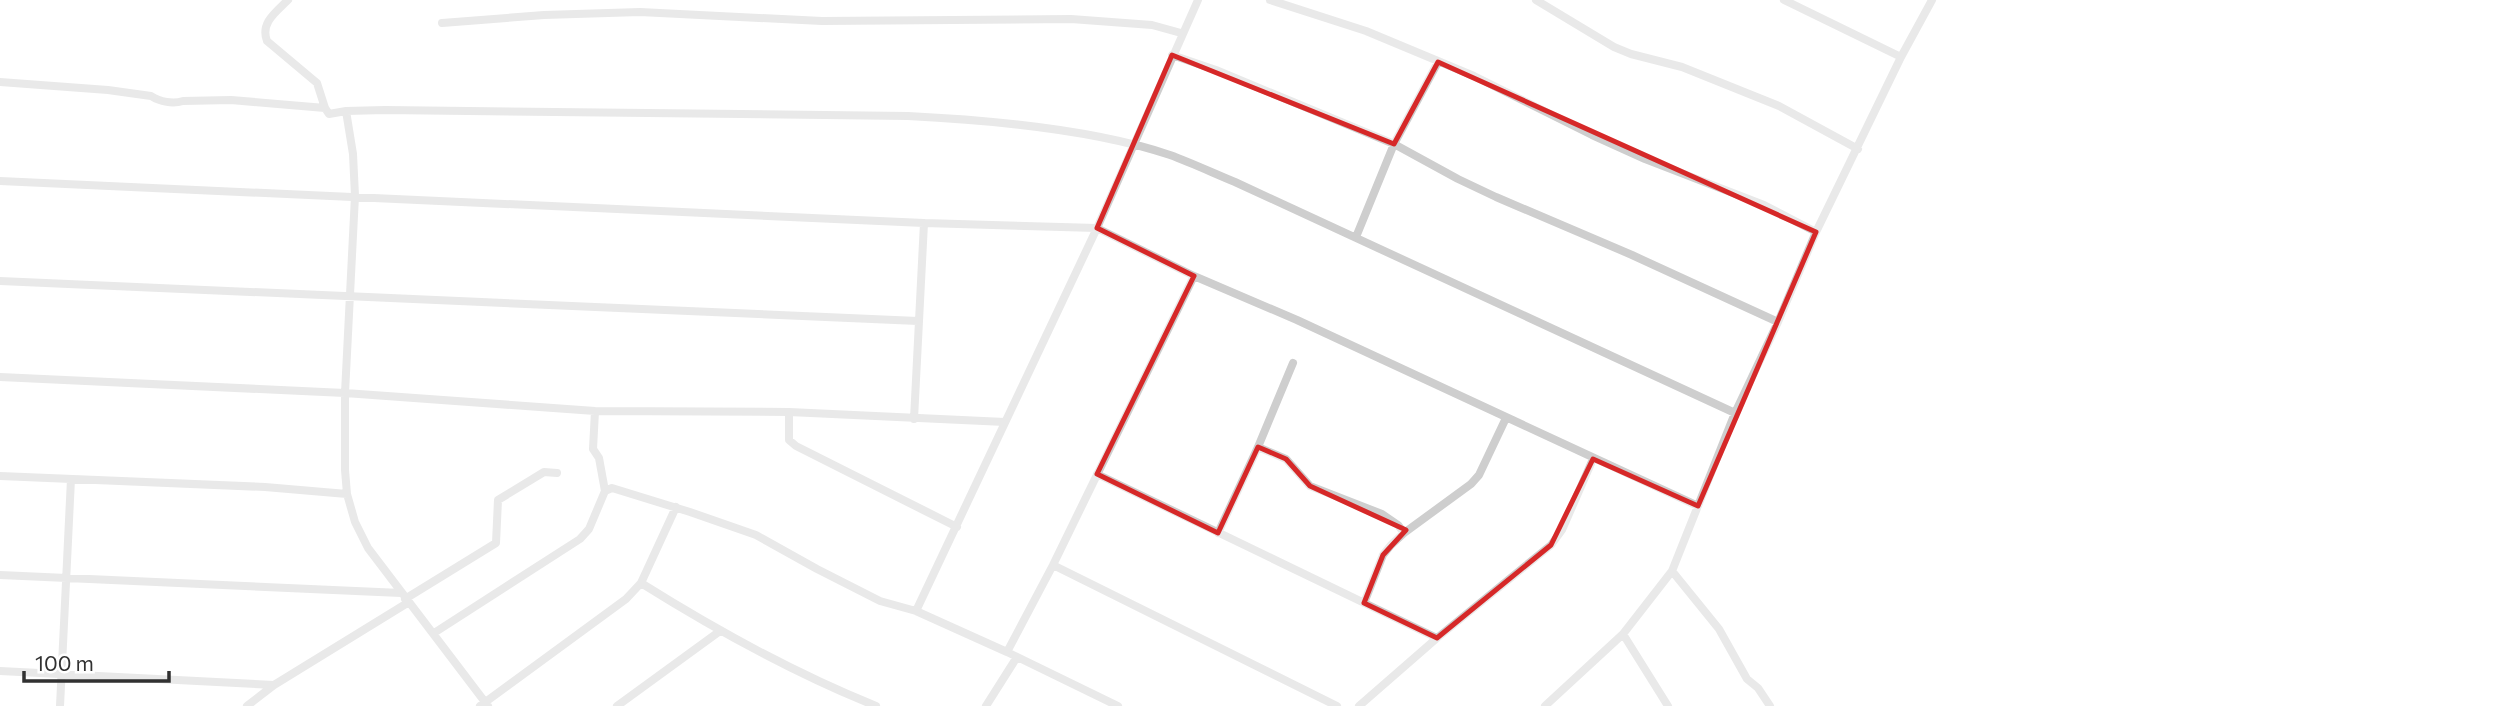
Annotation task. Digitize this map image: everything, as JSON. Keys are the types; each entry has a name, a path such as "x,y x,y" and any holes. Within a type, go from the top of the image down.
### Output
{"street":[{"path":"288,0 269,19 264,33 267,41 317,83 329,114 346,111 672,112 908,116 1029,127 1134,145 1169,155 1224,177 1735,413"},
{"path":"916,611 1097,228 1181,33 1198,0"},
{"path":"1270,0 1366,31 1474,76 1592,135 1657,164 1764,205 1816,232"},
{"path":"1536,0 1614,47 1682,67 1779,106 1858,149"},
{"path":"1784,0 1901,57"},
{"path":"1548,705 1623,634 1672,571 1735,413 1816,232 1901,57 1932,0"},
{"path":"442,23 640,12 822,21 1071,19 1152,25 1181,33"},
{"path":"1172,55 1216,70 1394,144 1496,197 1778,322"},
{"path":"1356,237 1394,144 1438,62"},
{"path":"0,82 107,90 151,96 157,100 176,103 231,100 325,108"},
{"path":"346,111 353,154 355,196 345,393 347,494 355,522 368,548 434,633 484,704 626,599 641,583 676,507"},
{"path":"0,181 924,223 1097,228 1194,276 1297,320 1698,506"},
{"path":"914,419 924,223"},
{"path":"1007,652 1053,565 1194,276"},
{"path":"0,281 918,321"},
{"path":"1218,533 1293,363"},
{"path":"0,377 345,393 595,411 789,412 1005,422"},
{"path":"434,633 580,539 589,528 604,491 599,458 593,449 595,411"},
{"path":"789,412 789,440 796,446 957,527"},
{"path":"1364,603 1383,555 1404,533 1471,484 1479,475 1506,418"},
{"path":"1258,447 1286,459 1310,486 1382,514 1398,525 1404,533"},
{"path":"1359,706 1550,545 1562,530 1593,459"},
{"path":"247,706 274,685 405,598 496,543 498,500 544,472 557,473"},
{"path":"1097,474 1437,638"},
{"path":"0,476 265,487 347,494"},
{"path":"60,706 71,479"},
{"path":"604,491 612,488 756,535 880,601 916,611 1118,706"},
{"path":"1053,565 1337,706"},
{"path":"1672,571 1719,629 1747,678 1758,688 1770,706"},
{"path":"0,575 405,598"},
{"path":"641,583 720,631 830,688 876,706"},
{"path":"617,706 720,631"},
{"path":"1623,634 1668,706"},
{"path":"986,706 1017,657"},
{"path":"0,671 274,685"}],"highlighted area":[{"path":"1172,55 1394,144 1438,62 1816,232 1698,506 1593,459 1551,545 1437,638 1364,603 1383,555 1406,530 1310,486 1286,459 1258,447 1218,533 1097,474 1194,276 1097,228"}]}
